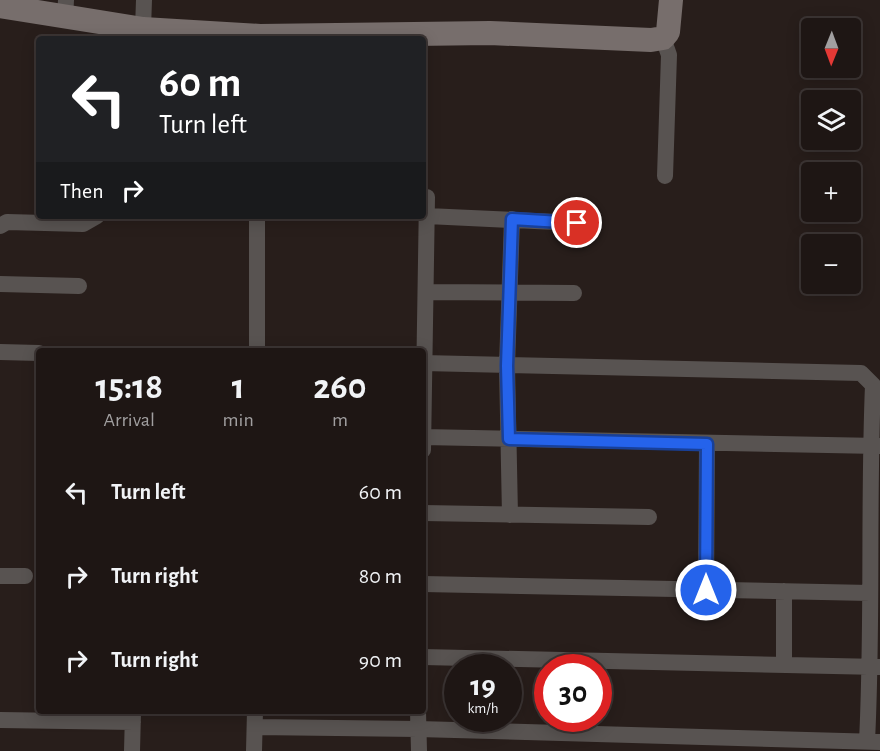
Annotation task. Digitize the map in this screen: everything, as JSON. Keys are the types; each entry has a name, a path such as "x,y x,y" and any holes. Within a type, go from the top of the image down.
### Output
{"street":[{"path":"143,29 144,0"},
{"path":"352,36 490,33 651,40 663,38 668,32 671,0"},
{"path":"0,6 65,9 104,32 143,29 234,36"},
{"path":"663,38 669,55 665,176"},
{"path":"424,348 427,197"},
{"path":"427,216 577,223"},
{"path":"0,226 7,222 83,224 92,219"},
{"path":"257,219 257,348"},
{"path":"510,515 507,366 512,219"},
{"path":"0,284 79,286"},
{"path":"426,292 574,293"},
{"path":"0,352 36,353"},
{"path":"254,751 255,719 418,729 784,745 874,741 875,667 870,593 875,446 873,385 861,373 426,363"},
{"path":"426,437 875,446"},
{"path":"706,590 707,444"},
{"path":"426,513 650,517"},
{"path":"0,576 25,576"},
{"path":"426,584 870,593"},
{"path":"784,591 784,665"},
{"path":"426,657 875,667"},
{"path":"418,714 419,751"},
{"path":"0,720 133,717 132,751"}],"route":[{"path":"577,223 512,219 507,366 509,439 707,444 706,590"}]}
